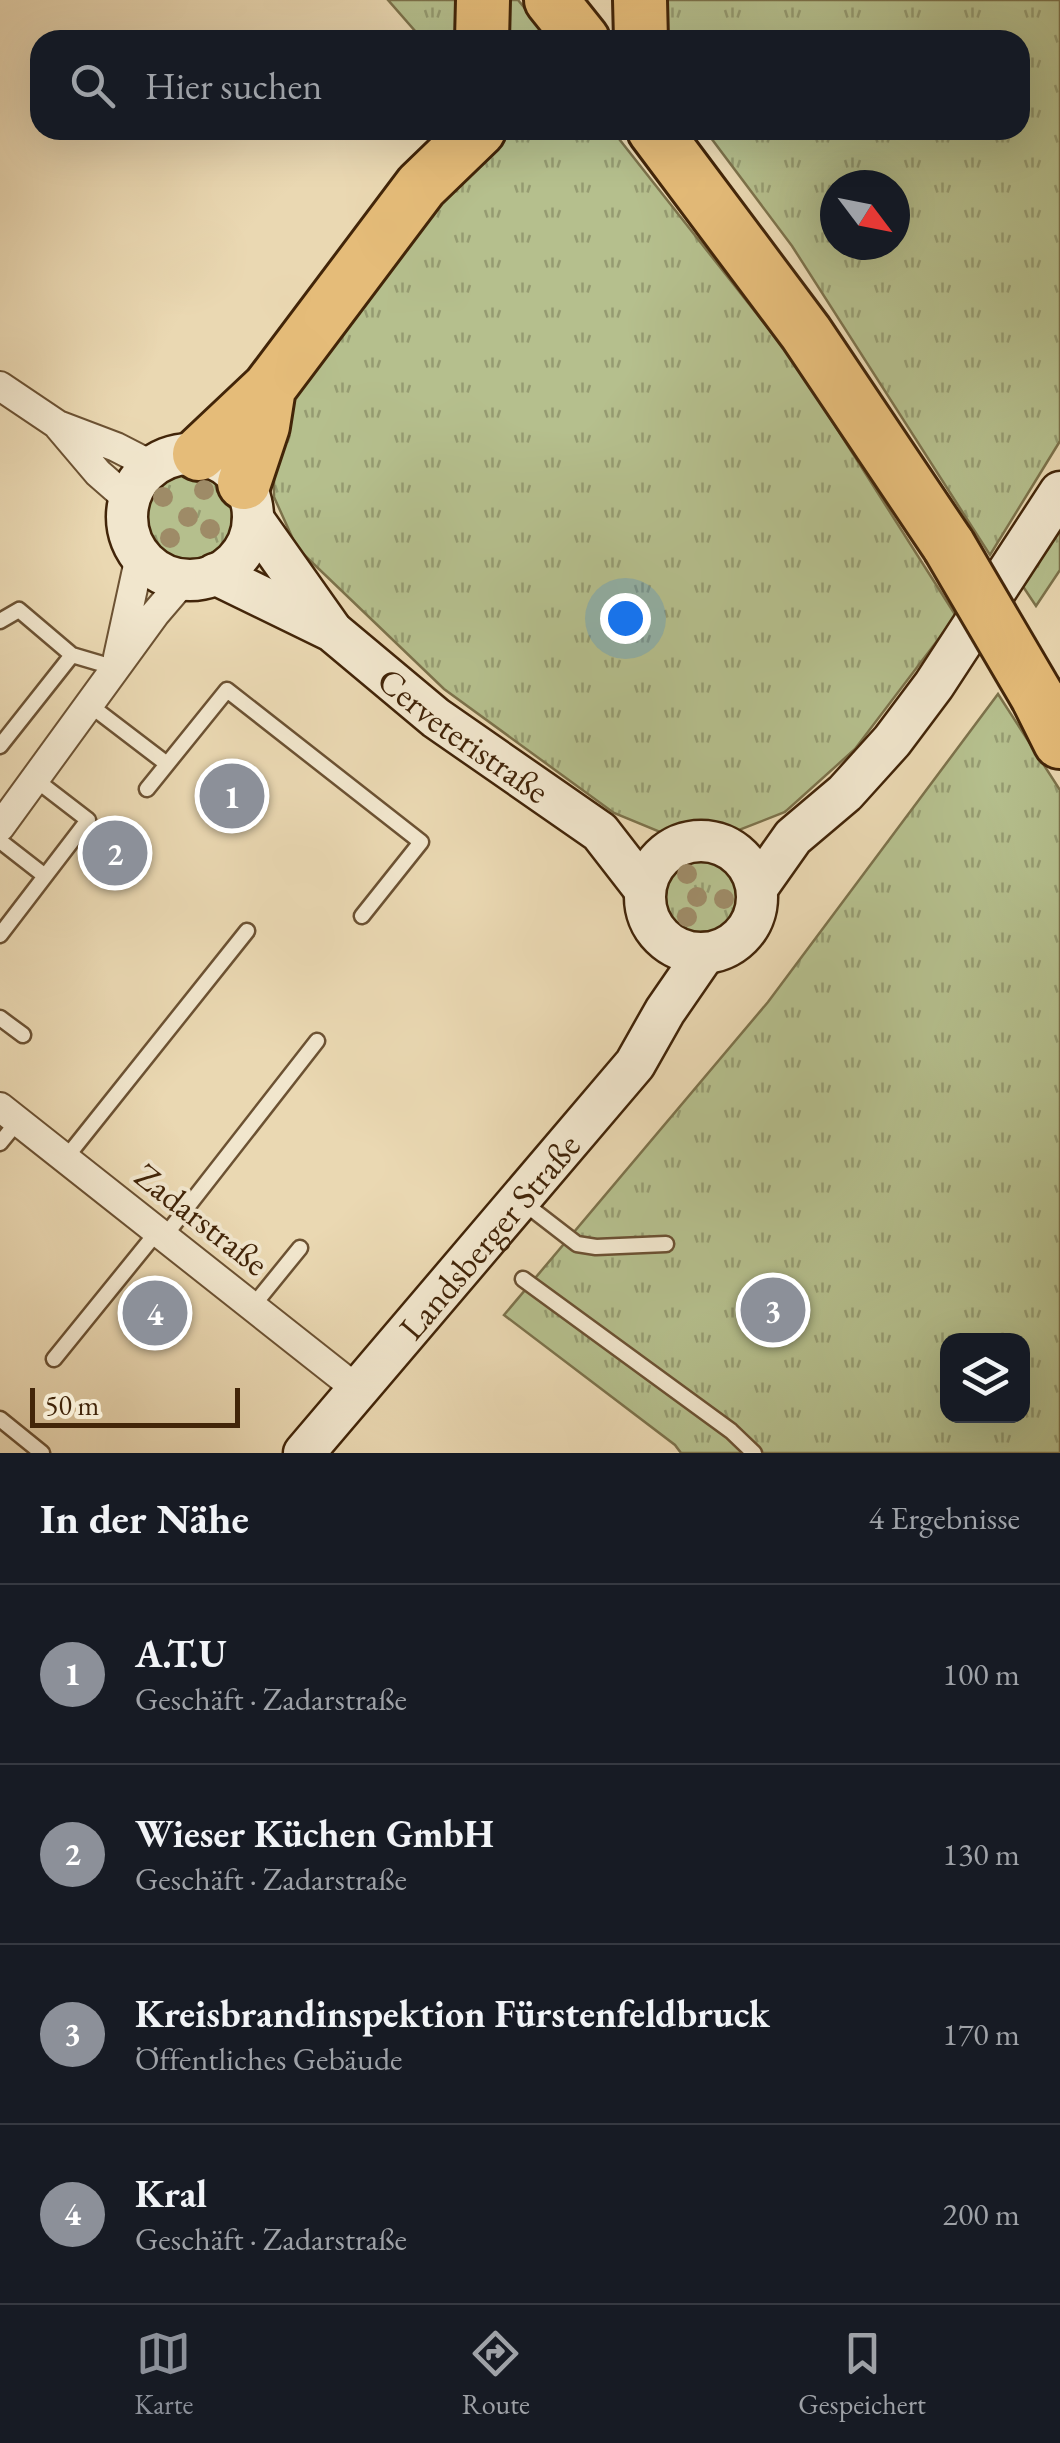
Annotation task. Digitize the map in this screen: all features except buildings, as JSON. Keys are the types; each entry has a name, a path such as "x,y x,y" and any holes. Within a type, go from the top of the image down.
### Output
{"highway":[{"path":"482,30 483,0"},
{"path":"551,0 575,30"},
{"path":"640,0 641,30"},
{"path":"421,186 443,140"},
{"path":"176,460 268,388 421,186 469,140"},
{"path":"661,140 806,333 949,546 1060,742"},
{"path":"248,501 268,388"}],"street":[{"name":"Cerveteristraße","path":"0,386 58,425 116,447 176,460 216,459 232,469 248,501 332,631 436,718 600,832 645,890"},
{"name":"Cerveteristraße","path":"58,425 98,473 129,500"},
{"path":"116,668 140,556 128,526 129,500 136,483 176,460"},
{"path":"757,888 793,837 845,793 892,742 1060,492"},
{"path":"1,828 116,668 200,577 241,554 248,501"},
{"name":"Cerveteristraße","path":"140,556 166,575 200,577 332,631"},
{"name":"Cerveteristraße","path":"600,832 672,850"},
{"path":"734,850 750,870 757,888 751,922 740,938 724,949 705,954 690,953 663,939 649,919 645,890 654,866 672,850 701,841 734,850 793,837"},
{"path":"663,939 665,1011"},
{"name":"Landsberger Straße","path":"304,1453 635,1064 665,1011 705,954"},
{"name":"Zadarstraße","path":"6,1123 65,1159 358,1390"}],"lane":[{"path":"0,620 20,610 72,655 116,668"},
{"path":"0,746 72,655"},
{"path":"147,790 227,690 421,842 362,916"},
{"path":"91,706 167,764"},
{"path":"0,936 88,820 36,780"},
{"path":"1,828 45,876"},
{"path":"65,1159 247,930"},
{"path":"0,1018 22,1036"},
{"path":"54,1359 317,1041"},
{"path":"520,1200 576,1244 596,1248 666,1244"},
{"path":"252,1306 300,1248"},
{"path":"522,1278 689,1400 754,1453"},
{"path":"0,1419 42,1453"}],"green space":[{"path":"388,0 470,0 472,30 414,30"},
{"path":"495,0 518,0 543,30 494,30"},
{"path":"663,0 1060,0 1060,441 990,555 792,246 712,140 1030,140 1030,30 664,30"},
{"path":"489,140 620,140 794,361 956,616 855,749 785,812 734,832 696,823 660,832 614,813 444,689 297,548 274,497 274,448 287,406 324,344"},
{"path":"191,473 209,476 224,486 234,501 234,537 224,552 209,562 191,565 173,562 158,552 148,537 145,519 148,501 158,486 173,476"},
{"path":"1060,526 1060,570 1036,606 1022,585"},
{"path":"998,694 1060,790 1060,1453 681,1453 504,1315 768,1002"},
{"path":"700,860 727,871 738,898 727,925 700,936 673,925 662,898 673,871"}],"place":[{"name":"A.T.U","path":"232,796"},
{"name":"Wieser Küchen GmbH","path":"115,853"},
{"name":"Kreisbrandinspektion Fürstenfeldbruck","path":"773,1310"},
{"name":"Kral","path":"155,1313"}]}
